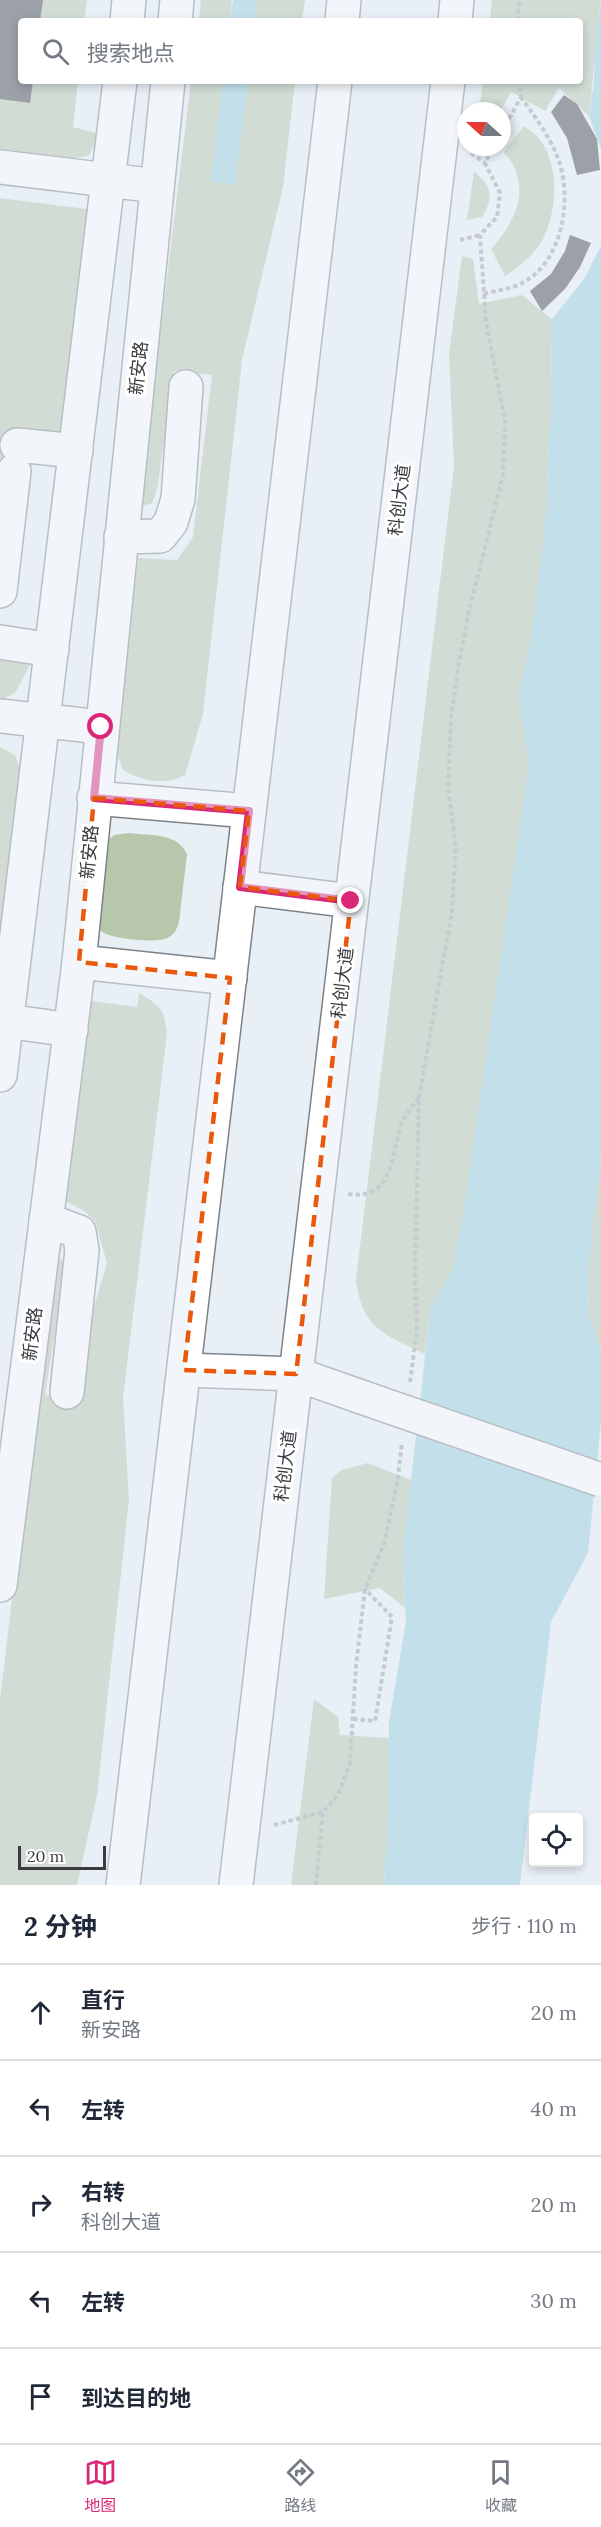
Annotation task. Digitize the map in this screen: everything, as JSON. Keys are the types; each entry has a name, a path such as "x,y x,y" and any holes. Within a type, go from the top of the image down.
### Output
{"main road":[{"path":"127,18 129,0"},
{"path":"175,18 177,0"},
{"path":"342,18 344,0"},
{"path":"455,18 458,0"},
{"path":"0,1075 3,1020 44,721 120,84"},
{"name":"新安路","path":"1,1575 79,962 168,84"},
{"path":"123,1885 335,84"},
{"name":"科创大道","path":"236,1885 448,84"},
{"path":"0,167 157,186"},
{"path":"121,537 160,536 171,522 178,499 186,387"},
{"path":"0,591 16,458 76,451"},
{"path":"0,642 52,650"},
{"path":"0,716 101,727"},
{"path":"94,798 249,811"},
{"path":"240,887 351,901"},
{"path":"79,962 230,978"},
{"path":"3,1020 70,1030"},
{"path":"46,1220 78,1232 82,1250 67,1392"},
{"path":"184,1370 296,1374 601,1480"}],"path":[{"path":"517,18 519,0"},
{"path":"484,294 523,283 536,273 553,251 562,228 566,200 559,162 544,130 521,97 519,84"},
{"path":"511,115 521,97"},
{"path":"409,1390 417,1331 415,1272 418,1097 452,911 456,847 448,787 453,706 470,611 503,475 505,420 486,322 480,235 497,218 500,192 485,163 489,156"},
{"path":"318,1190 357,1196 372,1193 387,1178 402,1123 418,1097"},
{"path":"242,1833 323,1812 338,1795 350,1763 365,1589 384,1544 397,1484 403,1437"},
{"path":"353,1719 375,1721 392,1617 365,1589"},
{"path":"316,1885 323,1812"}],"highlighted area":[{"path":"94,798 249,811 240,887 351,901 296,1374 184,1370 230,978 79,962"}],"green space":[{"path":"0,0 87,0 84,18 18,18 18,84 78,84 73,127 99,134 89,156 68,159 0,150"},
{"path":"201,0 232,0 230,18 199,18"},
{"path":"257,0 305,0 302,18 255,18"},
{"path":"492,0 601,0 589,116 559,88 545,111 511,92 505,102 480,102 483,84 583,84 583,18 490,18"},
{"path":"191,84 223,84 211,182 235,184 248,84 295,84 283,187 242,360 203,714 185,775 162,781 138,777 123,770 117,753 138,558 177,560 193,537 212,375 174,371 157,490 152,503 139,507"},
{"path":"524,126 539,139 551,164 554,191 551,217 542,241 525,261 505,276 491,249 508,226 518,202 518,177 507,156 511,156 511,143"},
{"path":"474,171 484,182 490,197 482,217 467,220"},
{"path":"0,198 94,210 57,464 0,458"},
{"path":"462,256 473,259 479,304 522,295 552,319 551,399 545,531 531,639 519,697 529,765 463,1216 453,1270 431,1305 425,1354 387,1335 370,1320 359,1296 356,1280 454,466 449,354"},
{"path":"0,657 32,661 15,693 0,700"},
{"path":"0,747 15,755 21,770 0,960"},
{"path":"129,833 170,838 177,842 187,854 179,922 173,934 164,939 139,940 114,937 103,932 95,923 108,840 114,835"},
{"path":"139,993 160,1008 167,1033 123,1398 129,1500 97,1795 77,1885 0,1885 0,1701 52,1256 66,1262 45,1395 77,1400 82,1347 107,1263 95,1221 84,1211 60,1198 84,1000 137,1007"},
{"path":"601,1158 601,1353 588,1310 591,1237"},
{"path":"368,1463 411,1480 402,1559 405,1608 380,1588 324,1599 332,1478 342,1470"},
{"path":"314,1699 338,1717 340,1735 389,1738 389,1799 384,1885 291,1885"}],"water":[{"path":"233,0 257,0 255,18 230,18"},
{"path":"601,1 601,149 589,116"},
{"path":"223,84 248,84 235,184 211,182"},
{"path":"601,246 601,1158 591,1237 588,1310 601,1353 601,1422 588,1553 551,1622 520,1885 384,1885 389,1799 389,1722 406,1621 402,1559 431,1305 453,1270 463,1216 529,765 519,697 531,639 545,531 552,319 584,279"}],"building":[{"path":"0,0 43,0 40,18 18,18 18,84 33,84 30,103 0,99"},
{"path":"564,95 577,104 597,139 600,170 577,175 567,138 551,112"},
{"path":"570,235 591,243 580,267 565,289 542,311 530,291 551,274 565,251"}],"route":[{"path":"101,727 94,798 249,811 240,887 351,901"}]}
